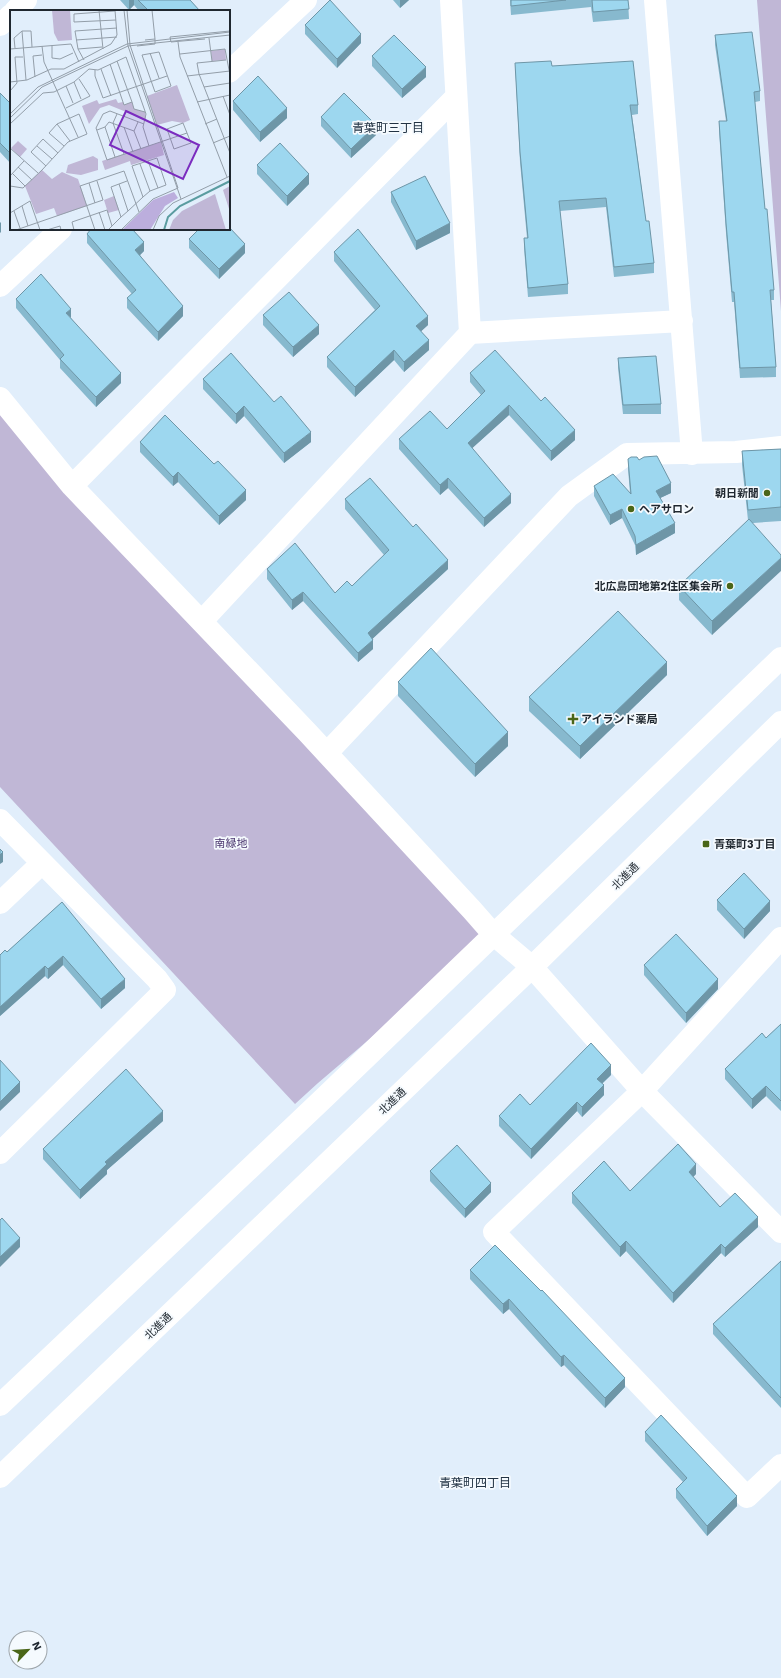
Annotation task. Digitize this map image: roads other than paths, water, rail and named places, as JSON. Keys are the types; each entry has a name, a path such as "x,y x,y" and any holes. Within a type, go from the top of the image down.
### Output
{"street":[{"path":"16,10 26,0"},
{"path":"230,71 306,0"},
{"path":"451,0 470,333"},
{"path":"655,0 692,454"},
{"path":"0,25 10,16"},
{"path":"72,486 456,97"},
{"path":"0,286 60,230"},
{"path":"202,621 470,333 682,321"},
{"path":"0,398 72,486 202,621 493,934 532,967 642,1091 781,1232"},
{"path":"326,753 569,496 628,454 736,452 781,447"},
{"path":"0,1405 325,1097 781,658"},
{"name":"北進通","path":"0,1477 532,967 781,722"},
{"path":"0,820 157,979 165,990 0,1153"},
{"path":"0,903 42,863"},
{"path":"781,938 642,1091 494,1232 747,1497 781,1465"}],"place":[{"name":"朝日新聞","path":"767,493"},
{"name":"ヘアサロン","path":"631,509"},
{"name":"北広島団地第2住区集会所","path":"730,586"},
{"name":"アイランド薬局","path":"573,719"},
{"name":"青葉町3丁目","path":"706,844"}],"district":[{"name":"青葉町三丁目","path":"388,128"},
{"name":"青葉町四丁目","path":"475,1483"}],"park label":[{"name":"南緑地","path":"231,843"}]}
